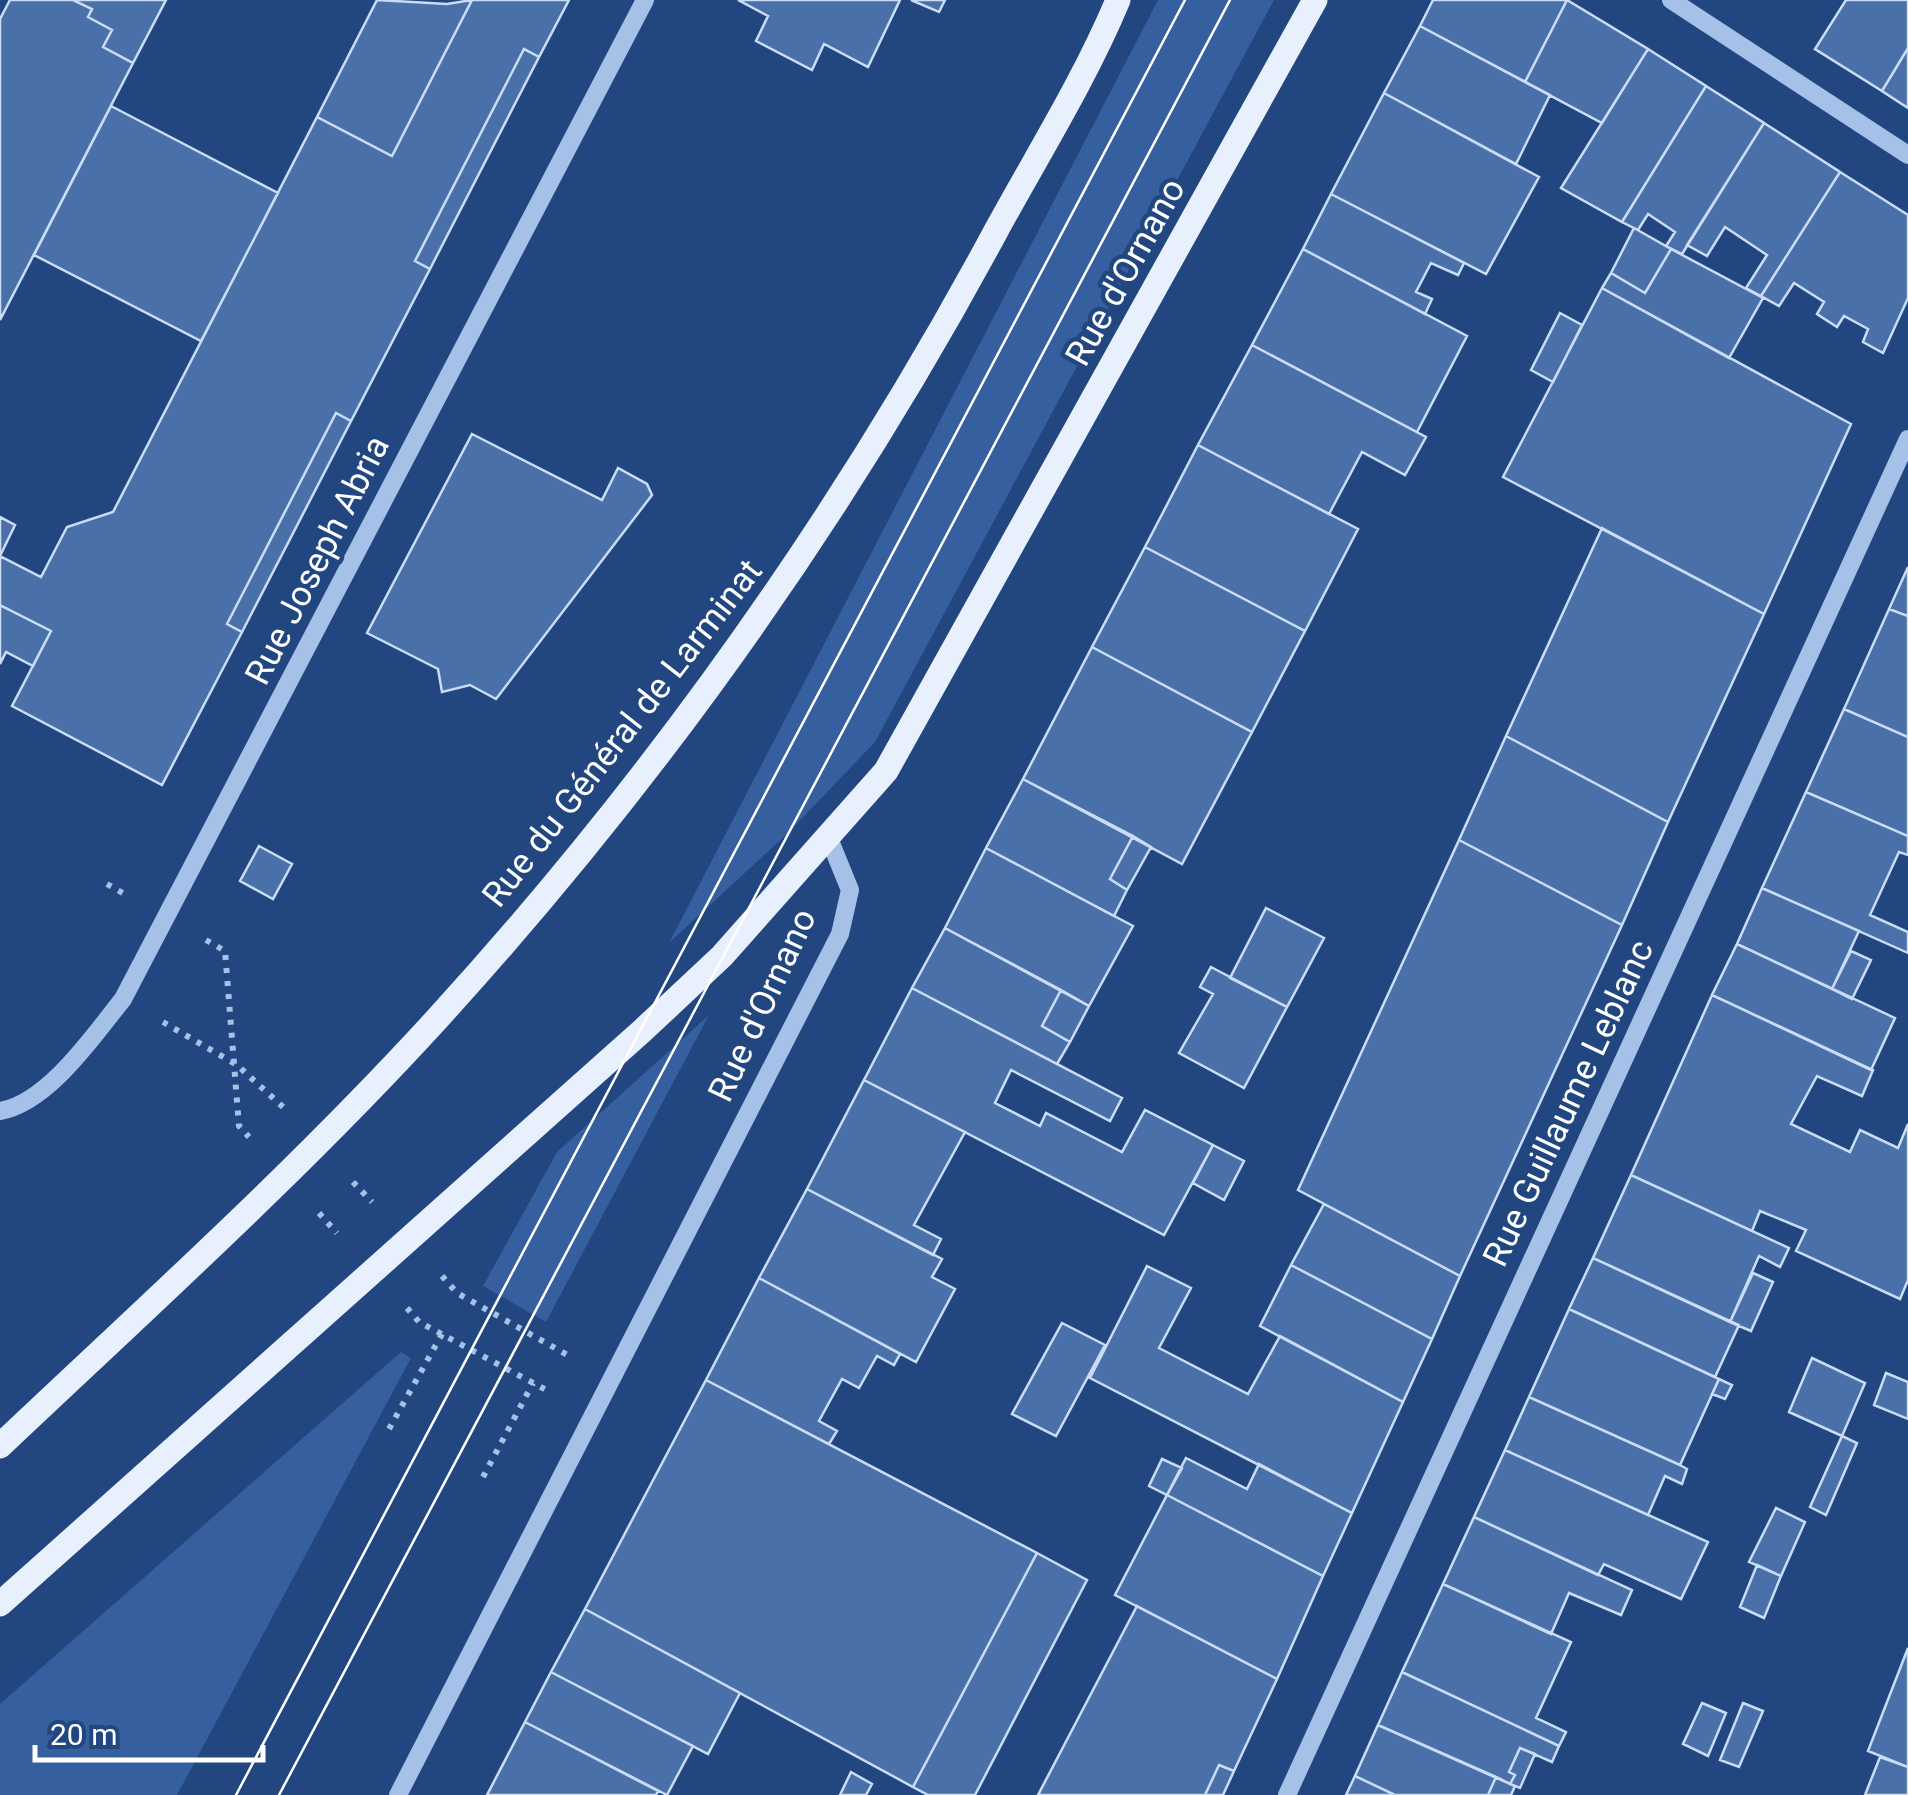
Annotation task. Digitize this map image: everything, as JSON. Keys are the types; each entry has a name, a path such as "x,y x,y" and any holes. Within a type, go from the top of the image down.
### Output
{"main road":[{"name":"Rue du Général de Larminat","path":"0,1446 318,1144 544,898 646,772 827,522 966,286 1118,0"},
{"name":"Rue d'Ornano","path":"828,836 886,771 1316,0"},
{"path":"0,1604 410,1241 722,956 828,836"}],"street":[{"name":"Rue Joseph Abria","path":"0,1111 16,1108 74,1062 123,999 645,0"},
{"path":"1671,0 1908,155"},
{"name":"Rue Guillaume Leblanc","path":"1288,1795 1908,438"},
{"name":"Rue d'Ornano","path":"398,1795 614,1381 840,934 850,890 828,836"}],"path":[{"path":"123,999 237,1064 458,1293 614,1381"},
{"path":"389,1429 442,1334"},
{"path":"483,1476 533,1382"}],"shaded area":[{"path":"1158,0 1274,0 875,742 787,834 669,943"},
{"path":"709,1015 546,1322 483,1286 557,1152"},
{"path":"401,1352 411,1358 177,1795 0,1795 0,1704"}],"building":[{"path":"10,0 73,0 92,9 88,17 112,30 103,47 133,63 0,320 0,19"},
{"path":"73,0 166,0 133,63 103,47 112,30 88,17 92,9"},
{"path":"377,0 447,4 472,0 392,156 317,117"},
{"path":"472,0 569,0 539,57 524,49 415,261 430,269 351,421 336,413 227,624 242,632 162,785 12,706 51,631 0,605 0,556 41,577 67,527 113,512 317,117 392,156"},
{"path":"738,0 900,0 868,67 824,44 812,70 756,41 768,16"},
{"path":"911,0 945,0 939,12"},
{"path":"1433,0 1567,0 1525,82 1420,26"},
{"path":"1567,0 1648,49 1602,123 1525,82"},
{"path":"1846,0 1908,0 1908,48 1882,91 1815,49"},
{"path":"1420,26 1550,95 1516,164 1384,93"},
{"path":"1908,48 1908,108 1882,91"},
{"path":"524,49 539,57 430,269 415,261"},
{"path":"1648,49 1706,86 1622,222 1561,188"},
{"path":"1706,86 1764,123 1682,254 1666,246 1675,232 1648,214 1638,230 1622,222"},
{"path":"1384,93 1539,177 1486,274 1331,194"},
{"path":"111,106 278,193 201,341 34,255"},
{"path":"1764,123 1840,172 1761,296 1746,288 1767,255 1725,227 1707,256 1687,245"},
{"path":"1840,172 1908,215 1908,298 1883,353 1863,342 1868,329 1844,316 1837,327 1817,314 1824,302 1794,283 1779,306 1761,296"},
{"path":"1331,194 1464,263 1458,275 1431,263 1416,292 1432,299 1425,314 1303,249"},
{"path":"1634,228 1671,249 1645,293 1611,273"},
{"path":"1303,249 1467,336 1417,432 1252,345"},
{"path":"1671,249 1763,298 1729,358 1602,288 1611,273 1645,293"},
{"path":"1602,288 1851,424 1764,614 1503,477"},
{"path":"1560,313 1582,325 1553,382 1531,370"},
{"path":"1252,345 1426,437 1405,475 1362,452 1329,514 1198,445"},
{"path":"336,413 351,421 242,632 227,624"},
{"path":"472,434 602,500 618,468 647,484 652,495 496,699 470,685 442,692 438,669 367,633"},
{"path":"1198,445 1358,529 1305,631 1145,547"},
{"path":"0,517 15,525 0,556"},
{"path":"1602,528 1764,614 1668,822 1506,736"},
{"path":"1145,547 1305,631 1252,732 1092,647"},
{"path":"1908,567 1908,616 1889,609"},
{"path":"0,605 51,631 33,666 6,652 0,664"},
{"path":"1889,609 1908,616 1908,737 1844,709"},
{"path":"1092,647 1252,732 1182,864 1023,779"},
{"path":"1844,709 1908,737 1908,836 1806,792"},
{"path":"1506,736 1668,822 1622,925 1459,840"},
{"path":"1023,779 1133,836 1110,879 1127,890 1114,916 986,848"},
{"path":"1806,792 1908,836 1908,855 1899,852 1870,915 1908,932 1908,953 1762,888"},
{"path":"1133,836 1151,847 1127,890 1110,879"},
{"path":"1459,840 1622,925 1460,1276 1298,1190"},
{"path":"259,846 292,864 273,899 240,881"},
{"path":"986,848 1133,926 1089,1006 945,928"},
{"path":"1762,888 1859,931 1832,989 1737,944"},
{"path":"1266,908 1324,938 1287,1007 1230,978"},
{"path":"945,928 1061,990 1042,1026 1070,1042 1057,1064 912,988"},
{"path":"1737,944 1895,1018 1871,1070 1712,995"},
{"path":"1851,951 1871,960 1852,999 1832,989"},
{"path":"1211,967 1287,1007 1244,1088 1179,1053 1213,994 1200,987"},
{"path":"912,988 1122,1098 1110,1121 1011,1070 995,1103 1040,1126 1046,1113 1122,1152 1145,1110 1213,1145 1164,1235 864,1080"},
{"path":"1061,990 1089,1006 1070,1042 1042,1026"},
{"path":"1712,995 1873,1070 1862,1096 1817,1076 1791,1124 1850,1152 1860,1130 1898,1148 1908,1124 1908,1280 1900,1299 1796,1251 1806,1230 1760,1211 1752,1231 1631,1175"},
{"path":"864,1080 965,1132 914,1225 941,1239 933,1255 807,1189"},
{"path":"1213,1145 1244,1161 1224,1200 1193,1183"},
{"path":"1631,1175 1789,1248 1780,1267 1759,1256 1730,1322 1593,1258"},
{"path":"807,1189 942,1259 932,1277 955,1289 916,1362 759,1278"},
{"path":"1324,1204 1460,1276 1432,1339 1291,1265"},
{"path":"1593,1258 1739,1325 1715,1377 1569,1309"},
{"path":"1291,1265 1432,1339 1403,1402 1260,1326"},
{"path":"1147,1266 1191,1288 1159,1348 1248,1394 1280,1336 1403,1402 1352,1513 1090,1378"},
{"path":"1753,1273 1773,1282 1751,1331 1730,1322"},
{"path":"759,1278 900,1354 894,1365 877,1356 859,1388 842,1379 819,1421 837,1431 829,1444 706,1380"},
{"path":"1569,1309 1719,1379 1680,1465 1529,1397"},
{"path":"1062,1323 1105,1345 1056,1436 1012,1414"},
{"path":"1812,1358 1865,1383 1842,1436 1789,1412"},
{"path":"1886,1373 1908,1382 1908,1419 1874,1405"},
{"path":"1719,1379 1732,1385 1725,1399 1712,1394"},
{"path":"706,1380 1037,1553 913,1787 585,1609"},
{"path":"1529,1397 1680,1465 1687,1469 1682,1484 1665,1476 1648,1515 1505,1450"},
{"path":"1842,1436 1857,1443 1826,1515 1810,1507"},
{"path":"1505,1450 1708,1542 1681,1599 1604,1564 1598,1575 1474,1517"},
{"path":"1186,1458 1247,1489 1259,1464 1352,1513 1323,1576 1167,1495"},
{"path":"1162,1459 1182,1468 1167,1495 1149,1486"},
{"path":"1167,1495 1323,1576 1277,1679 1115,1595"},
{"path":"1776,1508 1805,1522 1781,1576 1749,1562"},
{"path":"1474,1517 1632,1590 1621,1615 1569,1593 1551,1634 1443,1584"},
{"path":"1037,1553 1087,1580 975,1795 928,1795 913,1787"},
{"path":"1757,1565 1781,1576 1764,1618 1740,1607"},
{"path":"1443,1584 1571,1642 1536,1718 1566,1732 1559,1746 1402,1672"},
{"path":"1137,1606 1277,1679 1234,1771 1219,1765 1205,1795 1038,1795"},
{"path":"585,1609 740,1693 708,1754 551,1672"},
{"path":"1908,1648 1908,1767 1868,1751"},
{"path":"551,1672 693,1746 667,1795 525,1722"},
{"path":"1402,1672 1559,1746 1552,1762 1520,1748 1509,1772 1515,1775 1510,1784 1378,1725"},
{"path":"1702,1703 1726,1713 1708,1756 1683,1744"},
{"path":"1743,1703 1763,1711 1739,1767 1720,1760"},
{"path":"525,1722 658,1791 656,1795 487,1795"},
{"path":"1378,1725 1496,1777 1488,1795 1395,1795 1355,1776"},
{"path":"1520,1748 1535,1754 1520,1788 1510,1784 1515,1775 1509,1772"},
{"path":"1880,1757 1908,1767 1908,1795 1865,1795"},
{"path":"1219,1765 1234,1771 1223,1795 1205,1795"},
{"path":"851,1772 872,1784 866,1795 840,1795"},
{"path":"1355,1776 1395,1795 1346,1795"},
{"path":"1496,1777 1515,1786 1511,1795 1488,1795"}],"tram line":[{"path":"236,1795 1185,0"},
{"path":"279,1795 1230,0"}]}
